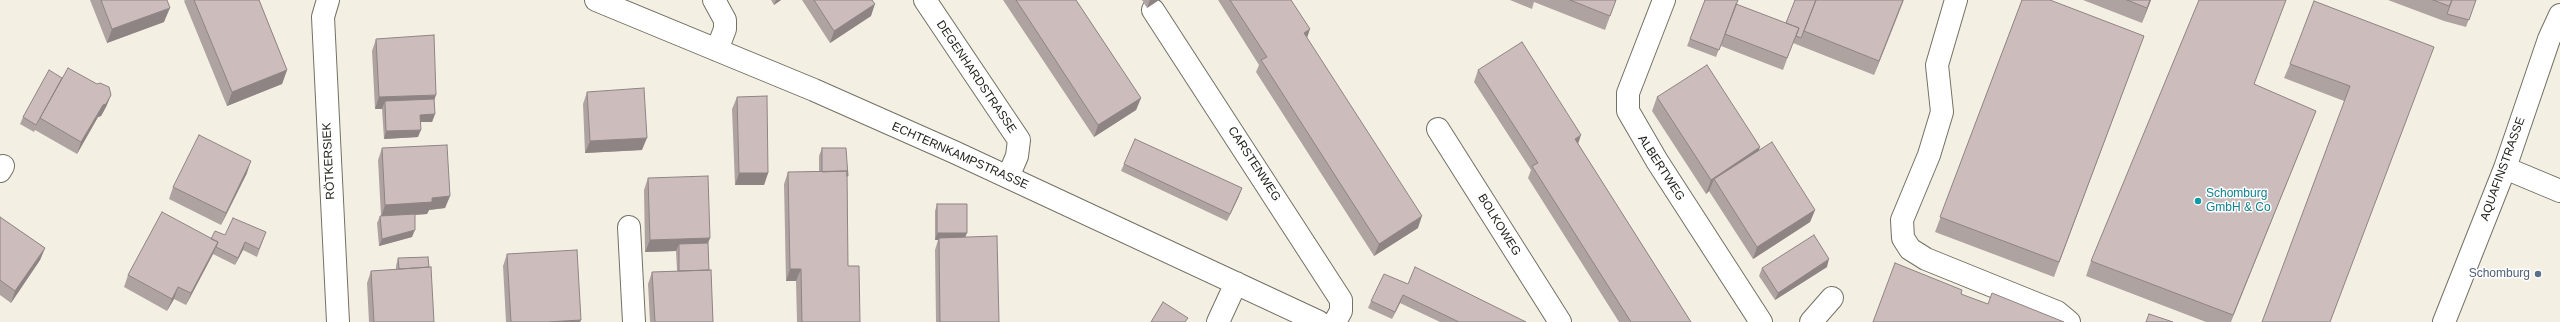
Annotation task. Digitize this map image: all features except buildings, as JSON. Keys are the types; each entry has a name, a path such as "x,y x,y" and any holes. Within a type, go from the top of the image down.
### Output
{"street":[{"name":"RÖTKERSIEK","path":"328,0 323,17 338,322"},
{"name":"ECHTERNKAMPSTRASSE","path":"596,0 821,94 1008,177 1319,322"},
{"path":"714,0 725,20 725,28 717,50"},
{"name":"DEGENHARDSTRASSE","path":"925,0 1019,140 1018,156 1008,177"},
{"name":"ALBERTWEG","path":"1664,0 1628,93 1628,111 1657,161 1761,322"},
{"path":"1956,0 1937,65 1942,112 1929,155 1902,220 1903,238 1910,249 1926,259 2057,312 2069,322"},
{"name":"CARSTENWEG","path":"1153,10 1341,300 1341,311 1335,322"},
{"name":"AQUAFINSTRASSE","path":"2444,322 2505,168 2549,39 2560,15"},
{"name":"BOLKOWEG","path":"1438,129 1560,322"},
{"path":"2505,168 2560,191"},
{"path":"630,227 634,322"},
{"path":"1218,322 1236,283"},
{"path":"1811,322 1832,298"}],"place":[{"name":"Schomburg GmbH & Co","path":"2198,201"},
{"name":"Schomburg","path":"2538,274"}]}
